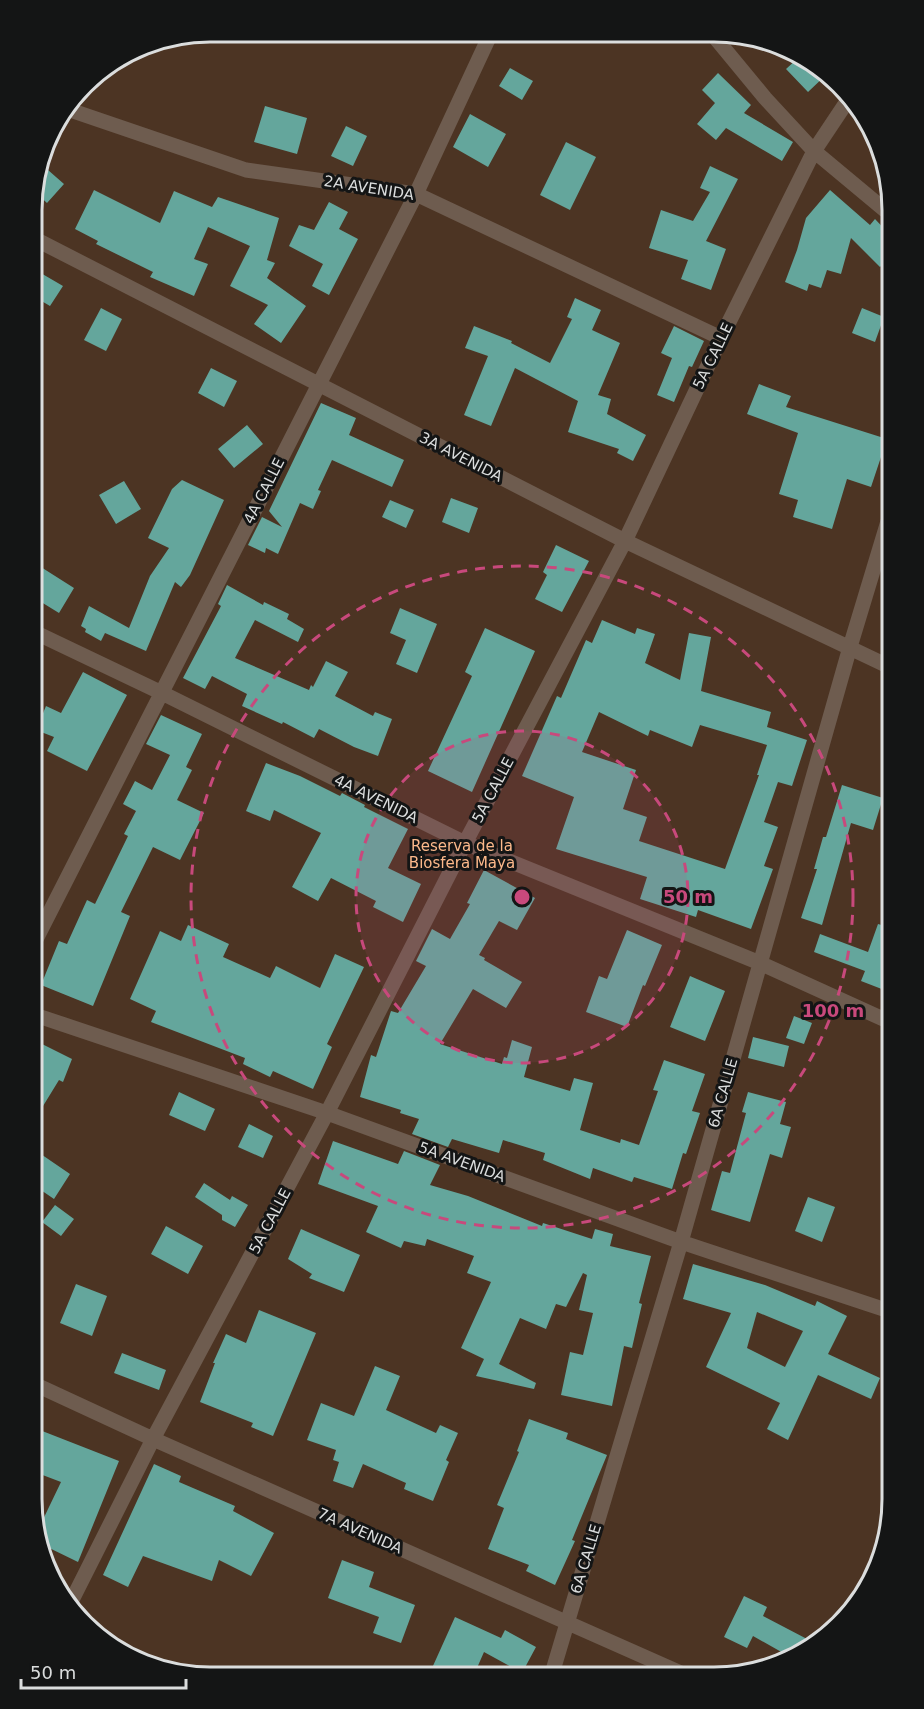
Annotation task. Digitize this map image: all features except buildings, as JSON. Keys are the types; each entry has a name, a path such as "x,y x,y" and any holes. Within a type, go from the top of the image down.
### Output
{"street":[{"name":"4A CALLE","path":"42,927 416,194 487,42"},
{"path":"719,42 765,98 814,151 882,208"},
{"name":"5A CALLE","path":"74,1597 153,1439 327,1113 465,843 625,542 721,338 814,151 845,105"},
{"name":"2A AVENIDA","path":"75,112 246,170 416,194 721,338"},
{"name":"3A AVENIDA","path":"42,243 625,542 882,663"},
{"name":"6A CALLE","path":"554,1667 681,1242 882,540"},
{"name":"4A AVENIDA","path":"42,635 465,843 760,963 882,1018"},
{"name":"5A AVENIDA","path":"42,1017 327,1113 681,1242 882,1309"},
{"name":"7A AVENIDA","path":"42,1388 667,1667"}],"green space":[{"name":"Reserva de la Biosfera Maya","path":"188,43 736,43 788,59 825,84 854,117 873,156 881,188 882,210 882,1510 869,1563 847,1601 825,1625 807,1639 768,1658 736,1666 714,1667 188,1666 146,1654 126,1644 99,1625 70,1592 51,1553 43,1521 42,1499 43,188 51,156 65,126 84,99 99,84 117,70 146,55"}]}
